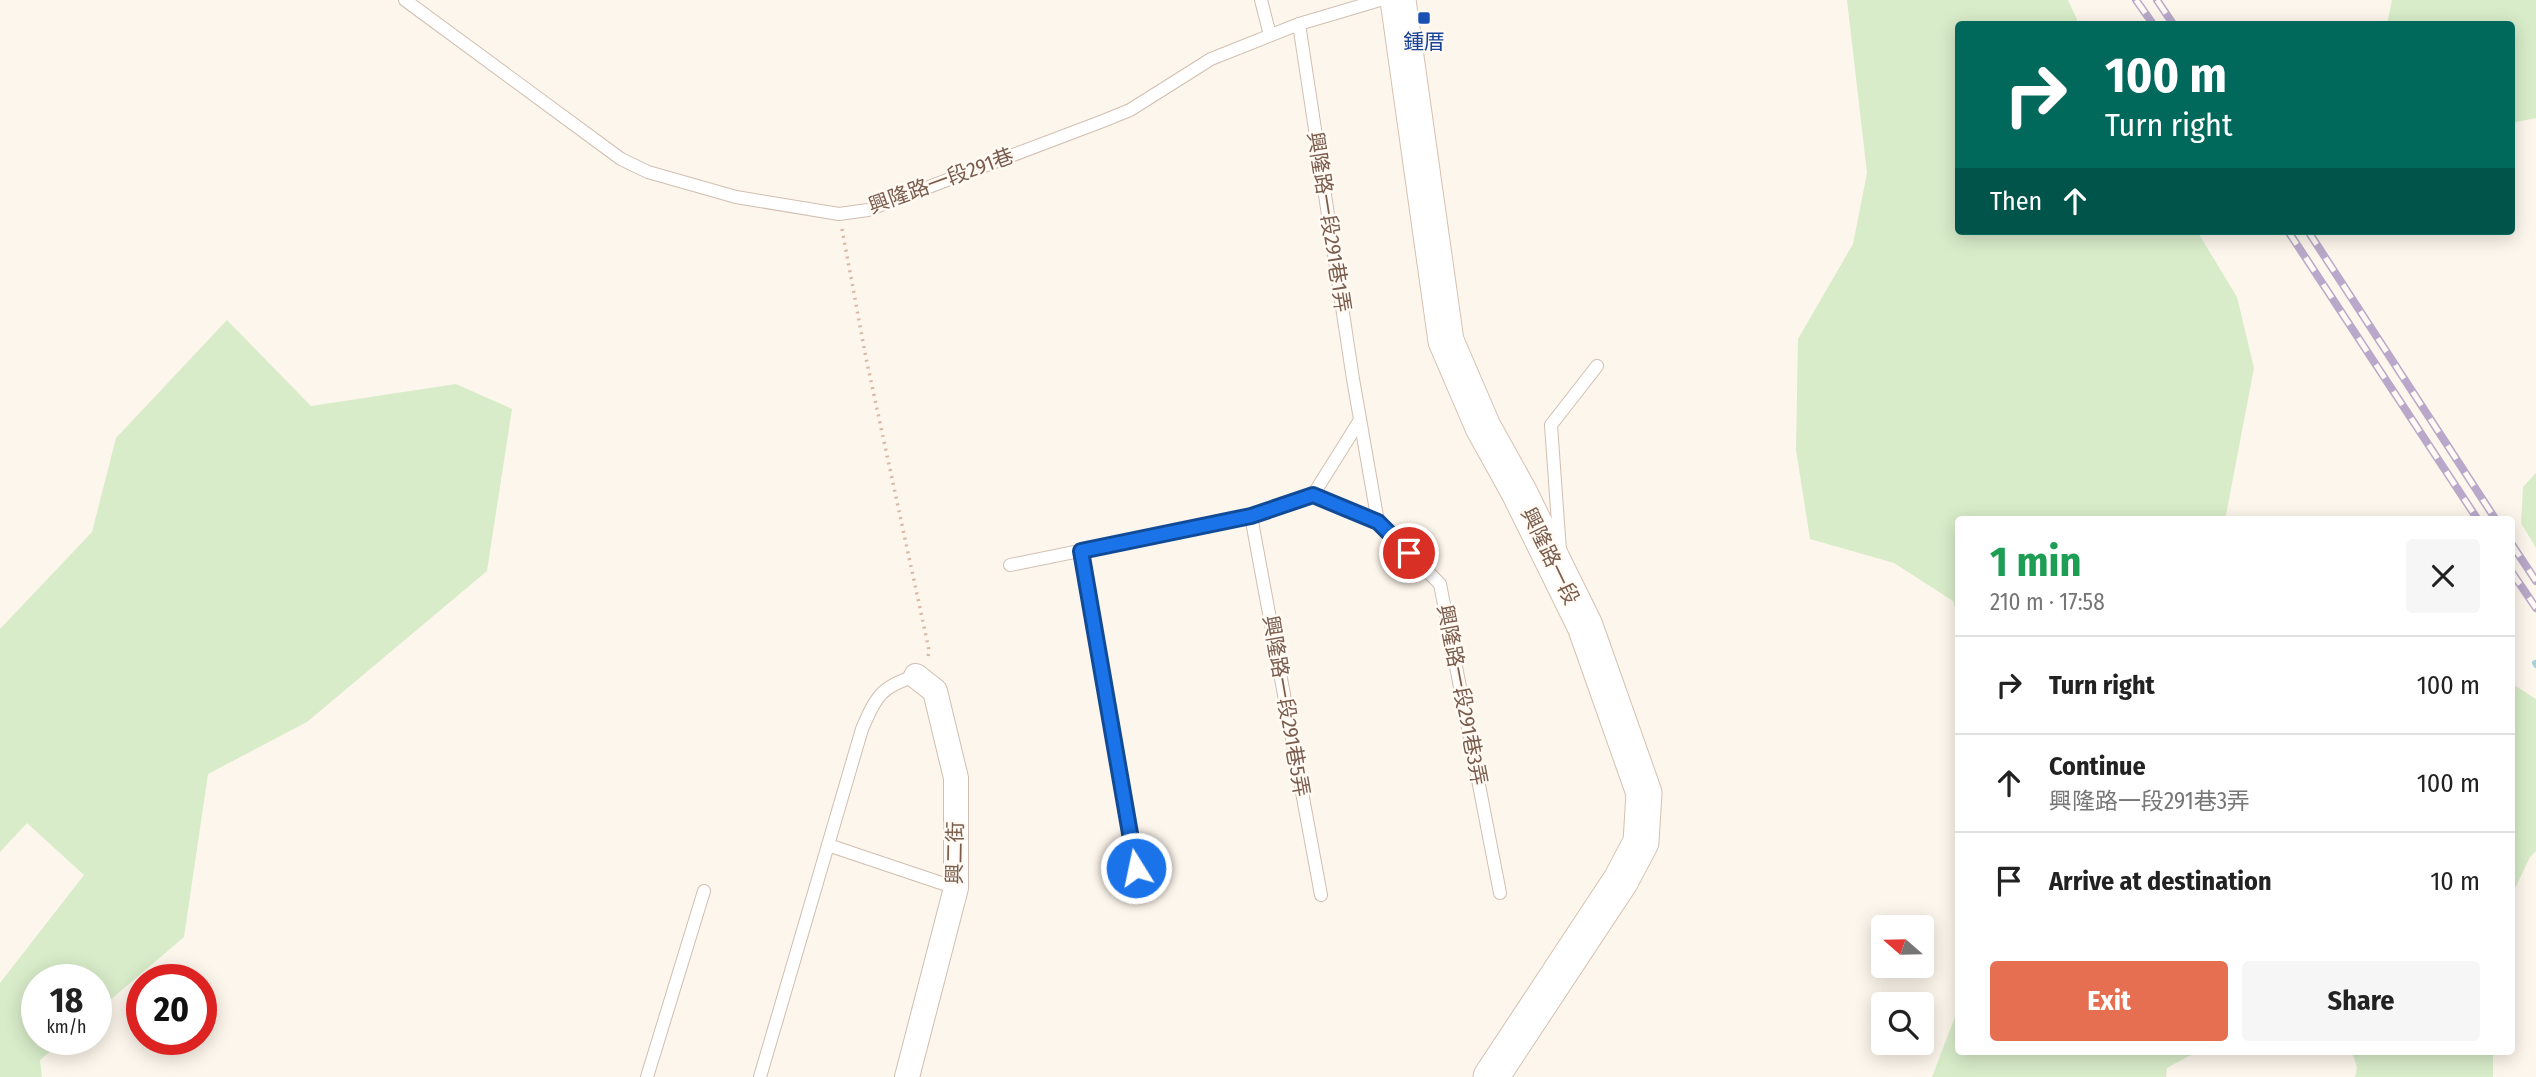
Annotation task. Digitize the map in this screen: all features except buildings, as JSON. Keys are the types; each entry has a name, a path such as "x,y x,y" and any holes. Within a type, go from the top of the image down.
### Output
{"street":[{"name":"興隆路一段","path":"1398,0 1446,341 1483,427 1519,492 1585,626 1644,793 1641,842 1621,880 1491,1077"},
{"name":"興二街","path":"908,1077 956,888 956,778 934,691 921,680"}],"lane":[{"name":"興隆路一段291巷","path":"405,0 621,159 648,172 736,197 839,214 868,210 1121,113 1212,59 1299,24 1380,0"},
{"path":"1261,0 1270,35"},
{"name":"興隆路一段291巷1弄","path":"1299,24 1378,522"},
{"path":"1562,579 1551,425 1597,366"},
{"path":"1010,565 1251,516 1313,495 1360,420"},
{"path":"1313,495 1378,522"},
{"name":"興隆路一段291巷5弄","path":"1251,516 1321,895"},
{"name":"興隆路一段291巷3弄","path":"1378,522 1440,584 1500,893"},
{"path":"1081,551 1141,895"},
{"path":"760,1077 862,729 874,701 894,682 921,680"},
{"path":"828,845 956,888"},
{"path":"647,1077 704,891"}],"path":[{"path":"839,214 866,358 929,650 921,680"}],"green space":[{"path":"1847,0 2068,0 2078,21 1955,21 1955,235 2199,235 2237,297 2254,368 2226,516 1955,516 1955,607 1953,601 1894,563 1810,539 1796,450 1798,339 1853,244 1867,173"},
{"path":"2392,0 2536,0 2536,118 2515,122 2515,21 2388,21"},
{"path":"227,320 311,406 456,384 512,409 487,571 307,722 208,774 184,937 152,964 126,964 126,986 112,998 112,964 21,964 21,1055 46,1055 40,1060 42,1077 0,1077 0,983 84,875 27,823 0,852 0,629 92,532 116,438"},
{"path":"2536,473 2536,548 2521,523 2523,487"},
{"path":"2515,686 2536,699 2536,851 2530,857 2515,889"},
{"path":"1955,1017 1955,1055 2191,1055 2167,1068 2166,1077 1932,1077"},
{"path":"2353,1055 2493,1055 2493,1077 2355,1077 2357,1067"}],"railway":[{"path":"2136,0 2151,21"},
{"path":"2157,0 2171,21"},
{"path":"2291,235 2475,516"},
{"path":"2311,235 2493,516"},
{"path":"2515,549 2536,581"},
{"path":"2515,577 2536,608"}],"place":[{"name":"鍾厝","path":"1424,18"}],"route":[{"path":"1136,868 1081,551 1251,516 1313,495 1378,522 1409,553"}]}
